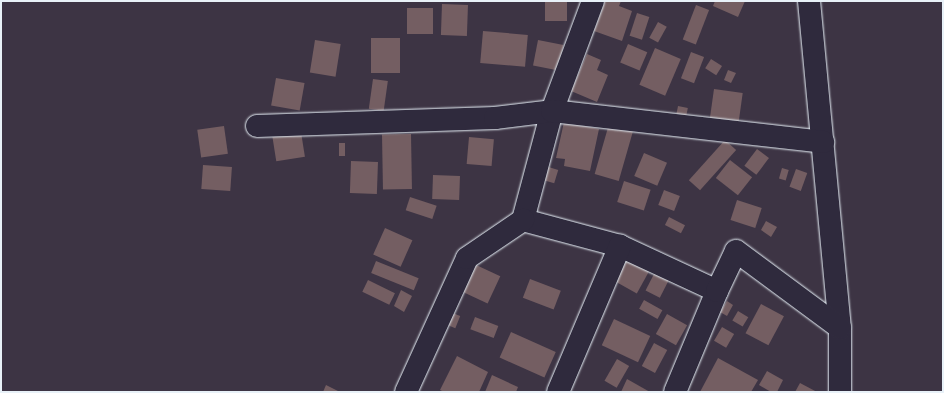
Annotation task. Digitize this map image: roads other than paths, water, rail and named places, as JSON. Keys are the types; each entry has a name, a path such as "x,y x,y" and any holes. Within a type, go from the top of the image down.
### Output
{"street":[{"path":"406,392 467,258 523,220 552,111 593,1"},
{"path":"809,1 840,328 840,392"},
{"path":"257,126 495,118 552,111 823,142"},
{"path":"523,220 620,246 717,291"},
{"path":"558,392 620,246"},
{"path":"675,392 717,291 736,251 840,328"}]}
